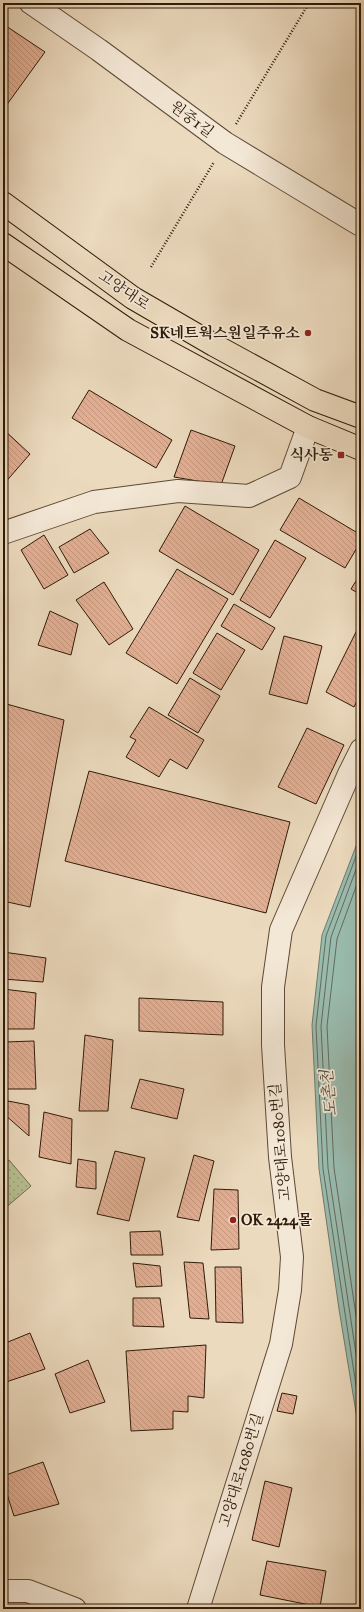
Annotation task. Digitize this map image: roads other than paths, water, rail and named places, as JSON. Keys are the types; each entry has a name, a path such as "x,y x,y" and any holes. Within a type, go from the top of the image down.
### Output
{"main road":[{"name":"고양대로","path":"3,203 133,298 214,345 315,400 361,417"},
{"name":"고양대로","path":"3,244 128,330 308,427 361,449"}],"street":[{"name":"원중1길","path":"31,3 99,50 225,143 361,223"},
{"path":"3,533 94,502 178,491 248,496 290,477 308,427"},
{"name":"고양대로1080번길","path":"198,1609 281,1344 290,1290 292,1257 280,1157 273,1045 273,987 281,930 349,774 361,750"},
{"path":"3,1591 28,1591 76,1609"}],"water":[{"name":"도촌천","path":"361,833 361,1443 339,1309 319,1169 312,1025 322,935"}],"place":[{"name":"SK네트웍스원일주유소","path":"308,333"},
{"name":"식사동","path":"341,455"},
{"name":"OK 2424몰","path":"233,1220"}]}
